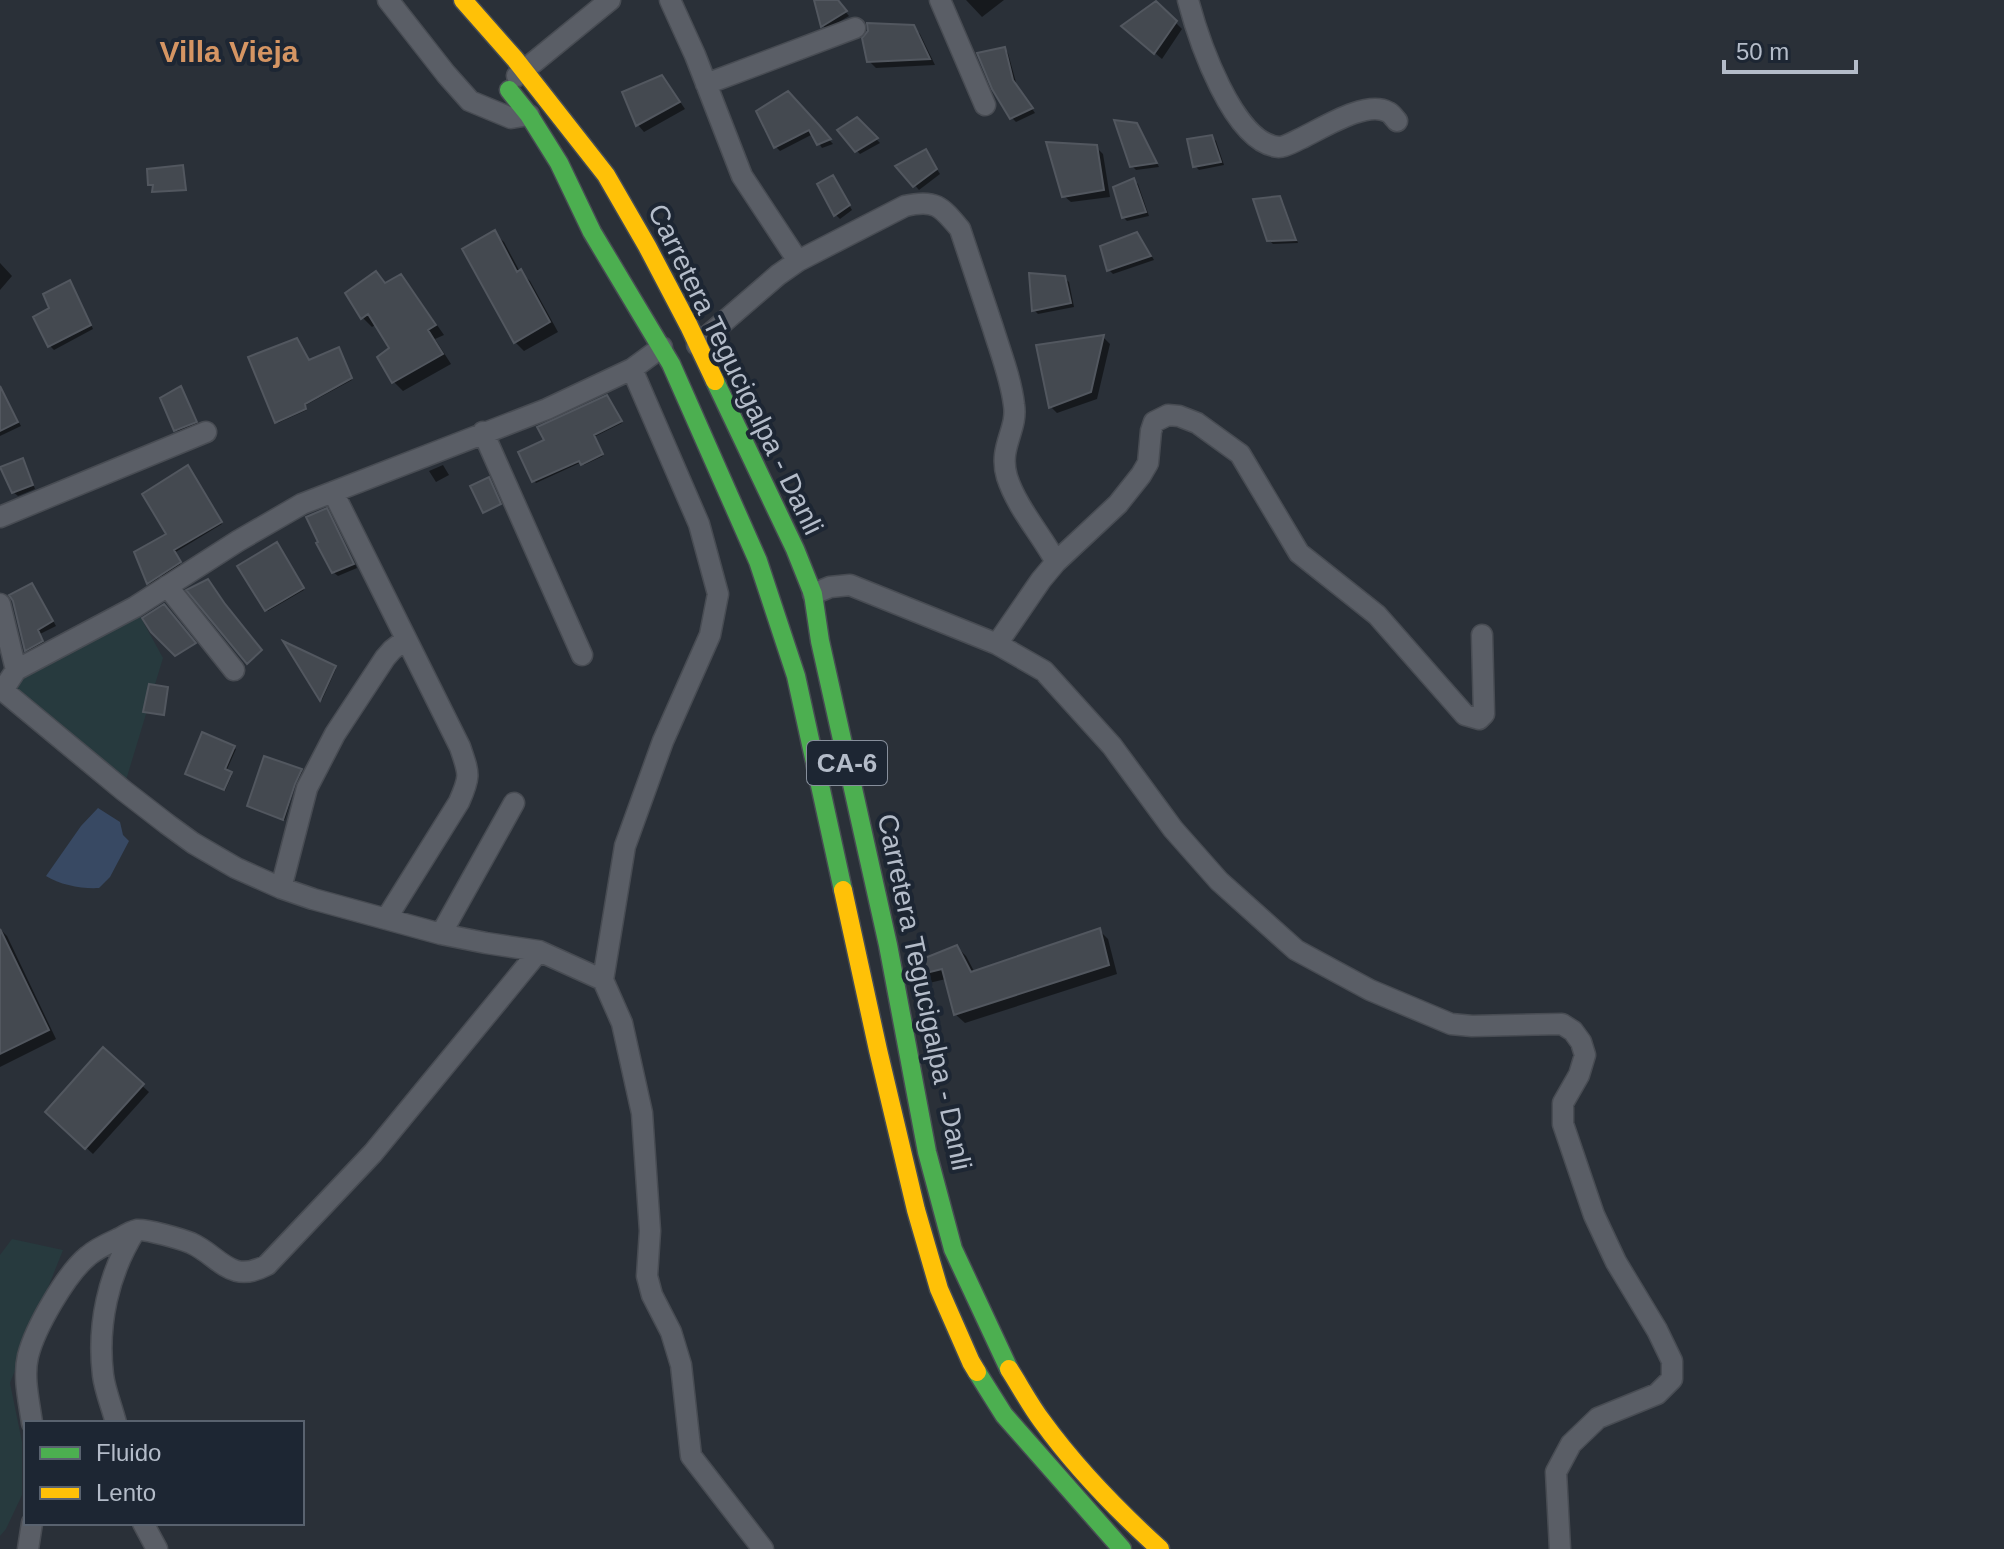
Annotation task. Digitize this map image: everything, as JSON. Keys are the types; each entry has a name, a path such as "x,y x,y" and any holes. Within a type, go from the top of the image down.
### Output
{"highway":[{"name":"Carretera Tegucigalpa - Danli","path":"463,0 525,71 604,172 647,246 795,549 813,594 820,641 888,945 927,1152 953,1249 1009,1369 1041,1420 1077,1466 1160,1549"},
{"name":"Carretera Tegucigalpa - Danli","path":"499,79 529,115 559,163 592,232 662,347 758,561 796,676 912,1196 939,1289 971,1362 1004,1415 1122,1549"},
{"path":"569,188 579,192 593,190 602,180 604,172"},
{"path":"592,232 601,212 616,209 628,215"},
{"path":"758,561 770,571 780,569 789,563 795,549"},
{"path":"773,607 787,588 797,585 813,594"}],"street":[{"path":"388,0 470,101 511,118 529,115"},
{"path":"499,79 525,71 610,0"},
{"path":"670,0 742,176 798,261"},
{"path":"940,0 985,105"},
{"path":"1188,0 1220,88 1240,121 1262,142 1282,147 1369,108 1389,112 1397,121"},
{"path":"706,84 855,28"},
{"path":"697,345 798,261 905,206 924,202 944,211 960,229 1008,374 1015,409 1013,426 1006,443 1006,473 1013,494 1056,562"},
{"path":"603,980 539,951 441,934 386,919 281,888 236,868 193,843 123,790 2,689 16,670 89,633 302,504 547,409 632,369 662,347"},
{"path":"632,369 699,524 718,594 710,635 663,741 625,846 603,980 622,1023 642,1113 650,1231 647,1276 652,1295 671,1332 681,1365 691,1456 763,1549"},
{"path":"997,644 1056,562 1118,504 1141,475 1148,463 1154,422 1168,415 1197,423 1240,454 1299,553 1377,615 1465,715 1479,719 1484,714 1482,635"},
{"path":"0,517 206,432"},
{"path":"483,432 582,655"},
{"path":"333,492 460,747 469,773 459,802 386,919"},
{"path":"813,594 830,587 850,585 997,644 1044,671 1112,746 1173,829 1219,881 1296,950 1370,990 1451,1024 1562,1024 1573,1031 1585,1055 1579,1075 1563,1103 1563,1124 1594,1215 1616,1262 1672,1361 1672,1379 1657,1394 1598,1418 1571,1444 1556,1472 1560,1549"},
{"path":"167,586 234,670"},
{"path":"0,604 16,670"},
{"path":"281,888 307,788 335,734 385,658 406,639"},
{"path":"441,934 514,803"},
{"path":"32,1421 26,1382 28,1356 43,1319 61,1289 88,1256 136,1230 192,1243 223,1265 243,1273 253,1273 267,1265 373,1153 539,951"},
{"path":"115,1421 103,1376 106,1296 122,1252 136,1230"},
{"path":"28,1549 32,1525"},
{"path":"144,1525 157,1549"}],"green space":[{"path":"135,607 163,658 123,790 3,690"},
{"path":"12,1239 63,1250 10,1383 22,1442 22,1495 0,1536 0,1255"}],"water":[{"path":"98,808 120,822 123,835 129,841 110,877 99,888 92,888 64,884 46,876 81,826"}],"building":[{"path":"814,0 838,0 847,11 821,27"},
{"path":"1156,1 1177,21 1154,54 1121,26"},
{"path":"867,23 914,25 930,59 867,62 862,38 868,31"},
{"path":"1005,47 1013,80 1033,108 1010,119 992,89 977,53"},
{"path":"662,75 680,102 636,126 622,92"},
{"path":"788,91 831,139 817,145 809,130 774,148 756,111"},
{"path":"857,117 878,138 855,152 837,130"},
{"path":"1114,120 1137,123 1157,163 1130,167"},
{"path":"1212,135 1221,162 1193,167 1187,139"},
{"path":"1046,142 1097,145 1104,190 1062,197"},
{"path":"926,149 937,169 913,187 895,166"},
{"path":"183,165 186,190 152,192 153,185 148,185 147,169"},
{"path":"833,175 850,205 834,216 817,184"},
{"path":"1134,178 1146,212 1122,218 1113,187"},
{"path":"1280,196 1296,240 1267,241 1253,199"},
{"path":"495,230 517,272 521,269 550,322 514,343 462,249"},
{"path":"1137,232 1151,256 1107,271 1100,246"},
{"path":"376,271 385,283 401,274 436,325 428,330 443,354 392,383 377,357 389,348 368,314 361,319 345,293"},
{"path":"1029,273 1065,276 1071,303 1032,311"},
{"path":"70,280 91,325 48,347 33,317 49,308 43,294"},
{"path":"1104,335 1091,392 1049,408 1036,345"},
{"path":"297,338 309,360 339,347 352,378 305,404 306,409 275,423 248,357"},
{"path":"0,386 18,422 0,431"},
{"path":"181,386 197,422 174,431 160,398"},
{"path":"607,395 622,421 594,435 603,454 532,482 518,452 544,440 537,427"},
{"path":"23,458 33,485 12,493 0,467"},
{"path":"188,465 222,522 174,550 181,562 147,584 134,552 166,534 142,494"},
{"path":"489,477 501,504 483,513 470,486"},
{"path":"327,508 354,564 332,573 306,517"},
{"path":"277,542 304,588 265,611 237,566"},
{"path":"208,579 262,650 247,664 186,590"},
{"path":"32,583 53,621 38,630 43,641 25,651 9,595"},
{"path":"164,604 196,643 175,656 142,618"},
{"path":"283,641 336,666 320,701"},
{"path":"149,684 168,687 164,715 143,712"},
{"path":"202,732 235,746 225,769 232,772 224,790 185,774"},
{"path":"264,756 302,769 283,820 247,806"},
{"path":"1100,928 1109,965 954,1015 942,969 918,975 920,960 957,945 971,972"},
{"path":"0,929 49,1030 0,1054"},
{"path":"103,1047 144,1084 85,1149 45,1112"}],"traffic: fast":[{"path":"509,90 559,163 592,232 671,364 758,561 796,676 843,890"},
{"path":"715,381 795,549 813,594 820,641 888,945 927,1152 953,1249 1009,1369"},
{"path":"977,1372 1004,1415 1122,1549"}],"traffic: slow":[{"path":"463,0 515,59 606,175 647,246 715,381"},
{"path":"843,890 916,1210 939,1289 977,1372"},
{"path":"1009,1369 1038,1415 1083,1472 1160,1549"}],"district":[{"name":"Villa Vieja","path":"229,52"}]}
